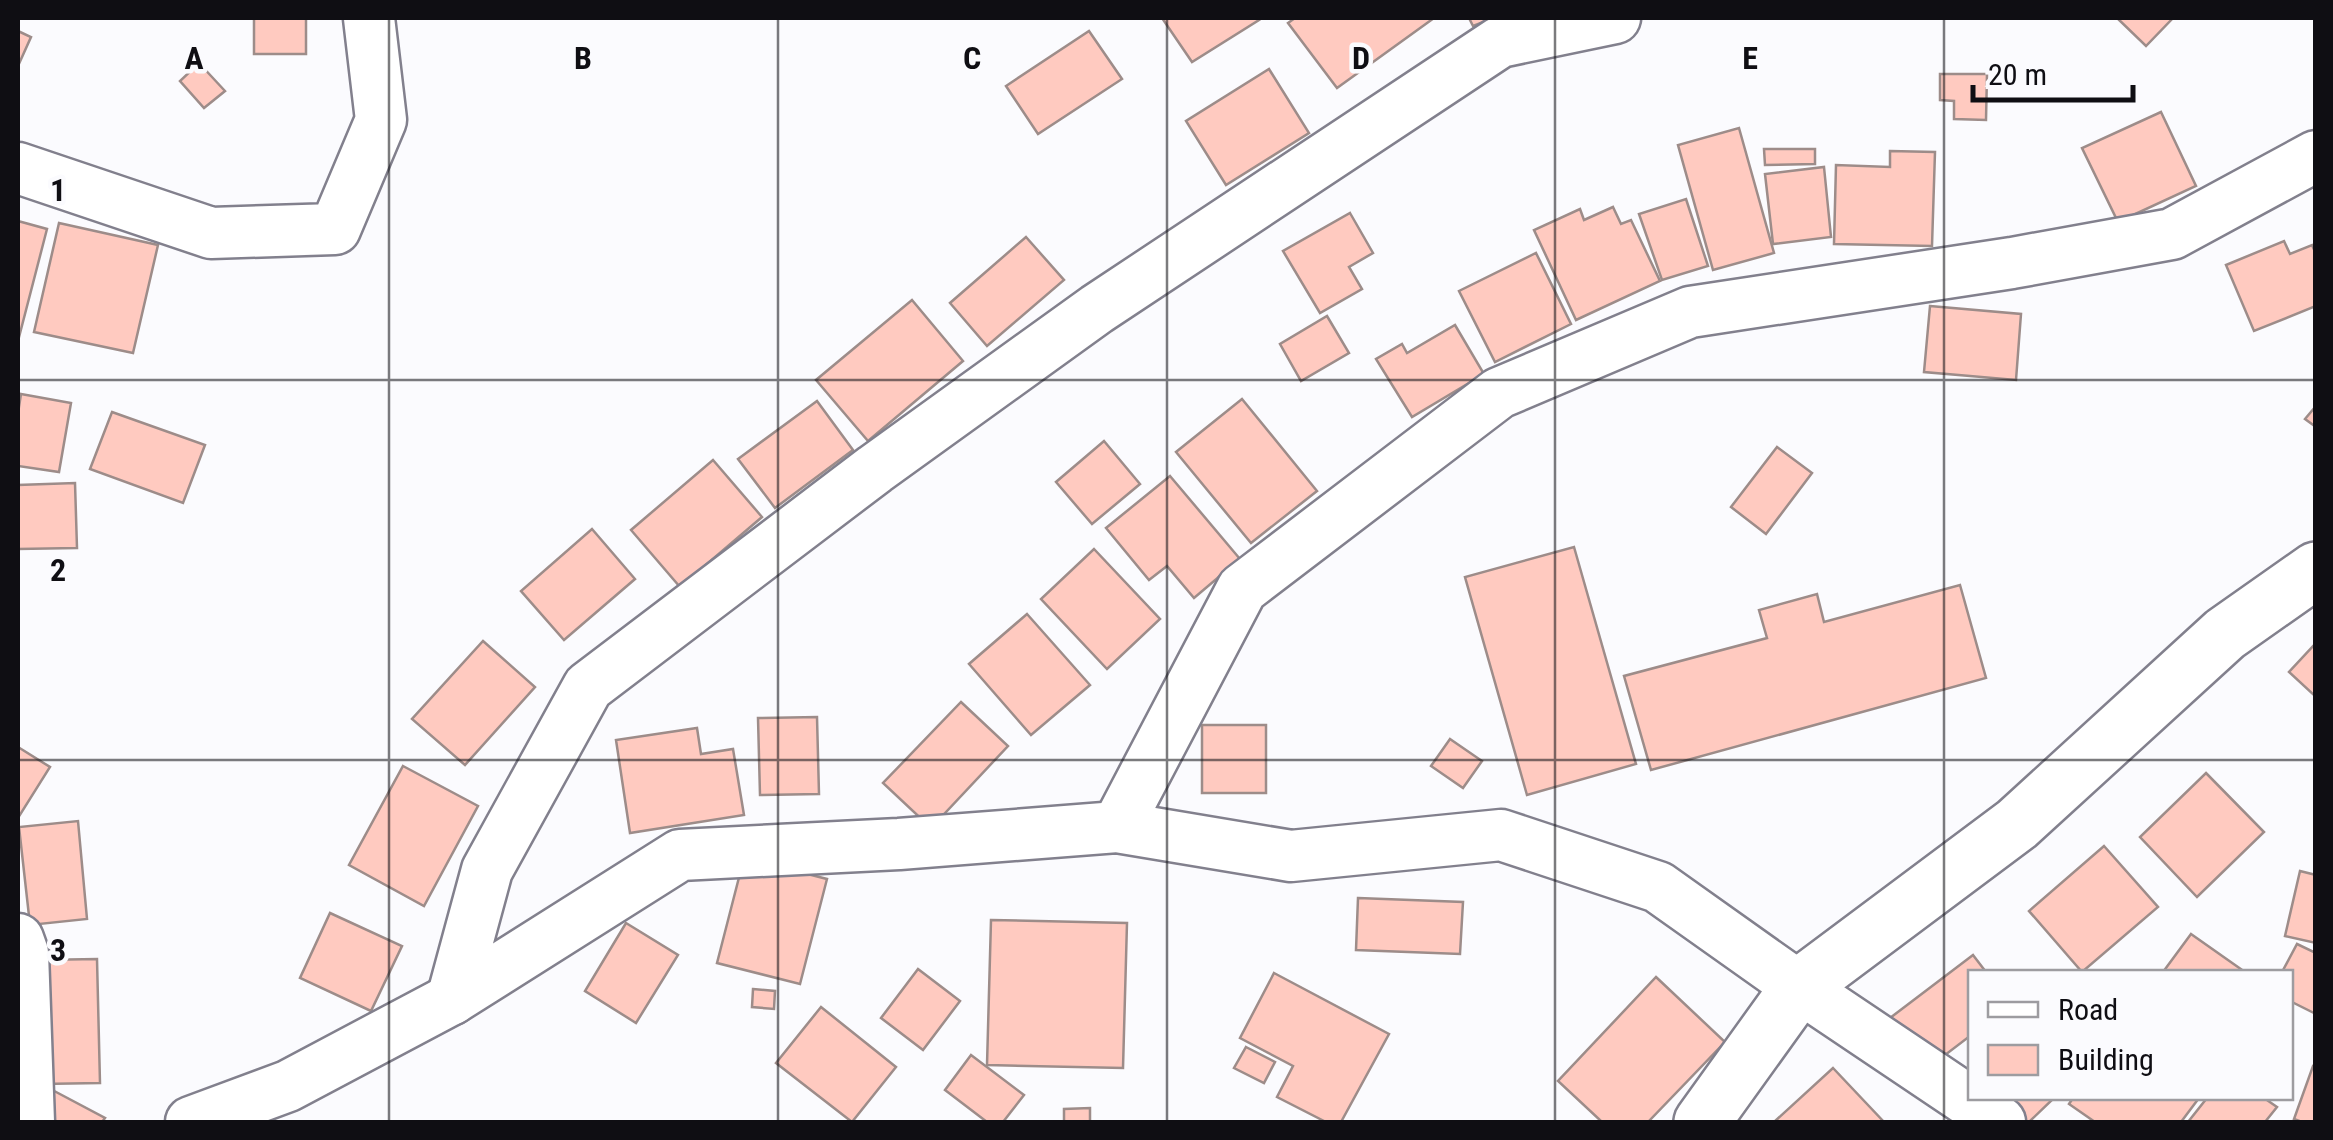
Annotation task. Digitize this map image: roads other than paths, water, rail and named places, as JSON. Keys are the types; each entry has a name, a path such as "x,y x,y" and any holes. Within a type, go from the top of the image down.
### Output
{"street":[{"path":"18,168 211,233 335,228 380,120 369,18"},
{"path":"452,999 488,870 588,687 875,469 1097,308 1500,42 1616,18"},
{"path":"1117,826 1242,589 1499,393 1690,312 2012,263 2172,234 2316,156"},
{"path":"1702,1122 1799,987 2017,824 2225,634 2316,570"},
{"path":"191,1122 288,1086 452,999 680,855 899,844 1117,826 1291,856 1501,835 1658,887 2000,1122"},
{"path":"18,939 23,953 29,1122"}]}
